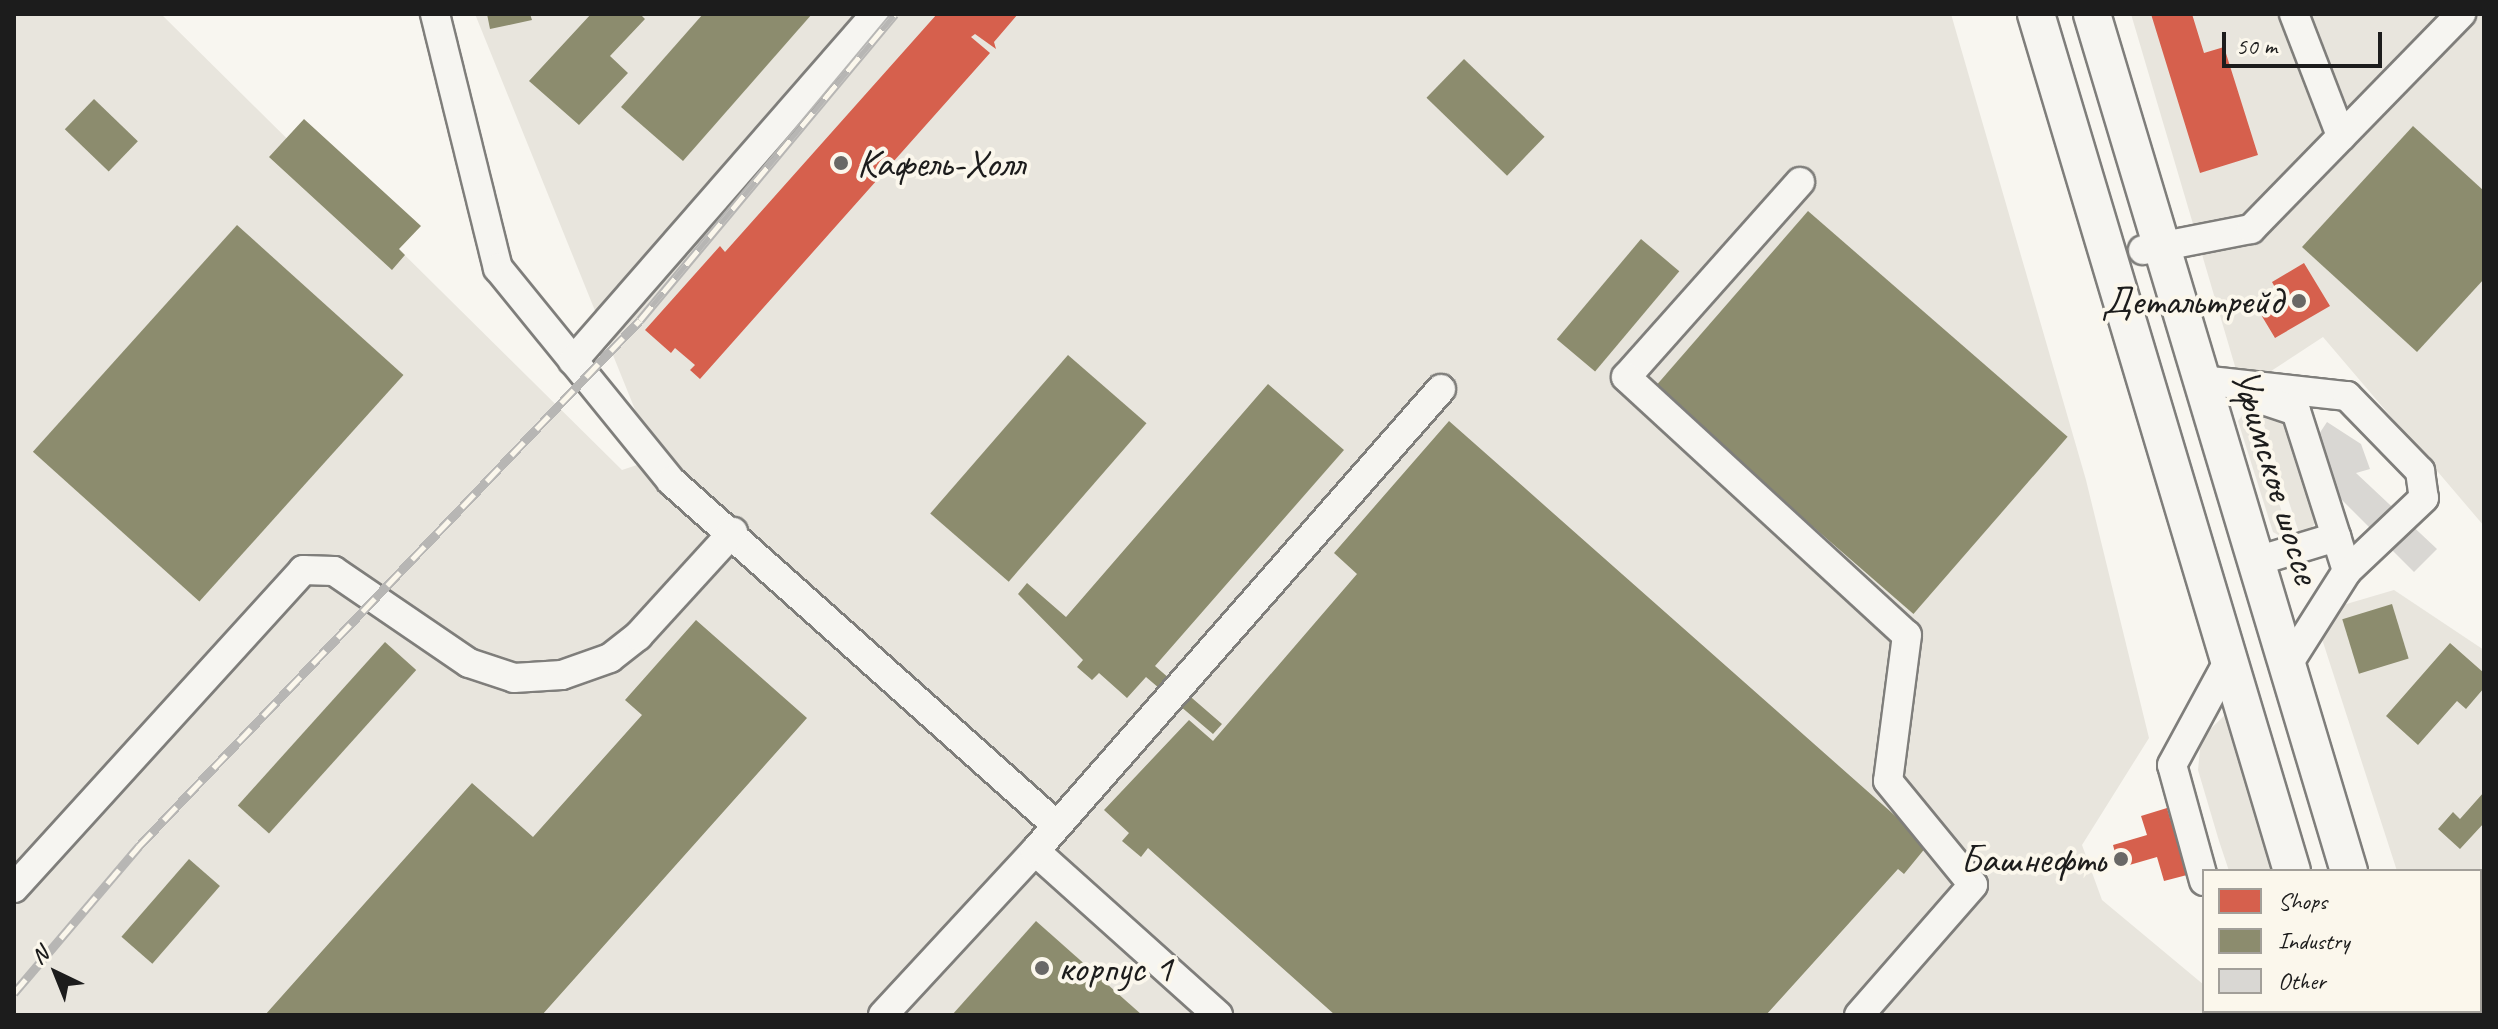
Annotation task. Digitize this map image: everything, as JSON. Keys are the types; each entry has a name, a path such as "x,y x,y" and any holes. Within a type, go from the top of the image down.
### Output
{"main road":[{"path":"2036,14 2291,869"},
{"name":"Уфимское шоссе","path":"2092,14 2152,248 2201,380 2348,869"}],"lane":[{"path":"435,14 498,268 671,481 733,532 1055,824"},
{"path":"573,361 876,14"},
{"path":"2294,14 2341,136"},
{"path":"2152,248 2251,229 2461,14"},
{"path":"1800,182 1626,377 1907,635 1888,781 1973,885 1859,1015"},
{"path":"2201,380 2296,411 2347,571"},
{"path":"2201,380 2347,396 2420,471 2424,498 2347,571 2288,664"},
{"path":"883,1015 1035,851 1055,824 1441,389"},
{"path":"14,888 303,570 334,571 469,663 514,678 562,675 610,658 638,636 733,532"},
{"path":"2257,561 2336,537"},
{"path":"2202,874 2172,765 2228,662"},
{"path":"1035,851 1218,1015"}],"shaded area":[{"path":"14,14 161,14 622,470 655,459 475,14 1951,14 2086,480 2149,738 2082,845 2102,900 2202,983 2202,1013 2214,1015 14,1015"},
{"path":"2131,14 2484,14 2484,526 2323,337 2242,390"},
{"path":"2248,408 2292,543 2273,532 2238,421"},
{"path":"2259,410 2287,421 2317,520 2302,542"},
{"path":"2394,590 2484,650 2484,1015 2464,1013 2482,1013 2482,869 2396,869 2322,639 2343,605"},
{"path":"2227,713 2272,869 2228,869 2198,770 2201,738"}],"building: Shops":[{"path":"937,14 1018,14 994,42 996,49 975,34 971,37 990,53 700,379 690,370 695,365 675,348 671,353 645,330 720,246 725,252"},
{"path":"2151,14 2192,14 2204,53 2224,47 2258,155 2200,173"},
{"path":"2304,263 2330,306 2275,338 2260,313 2282,300 2272,282"},
{"path":"2167,808 2187,875 2164,881 2157,857 2119,868 2113,845 2147,835 2141,816"}],"building: Industry":[{"path":"487,14 530,14 532,20 490,29"},
{"path":"591,14 640,14 645,19 610,56 628,73 579,125 529,81"},
{"path":"703,14 812,14 683,161 621,107"},
{"path":"1464,59 1545,137 1507,176 1426,98"},
{"path":"94,99 138,141 109,172 65,129"},
{"path":"304,119 421,226 399,249 405,255 392,270 269,157"},
{"path":"2413,126 2484,191 2484,279 2417,352 2302,247"},
{"path":"1808,211 2068,437 1913,614 1654,388"},
{"path":"237,225 403,375 199,602 33,452"},
{"path":"1641,239 1679,271 1595,371 1557,339"},
{"path":"1068,355 1146,423 1009,582 930,513"},
{"path":"1268,384 1344,450 1155,666 1222,724 1213,734 1146,677 1127,698 1099,673 1092,680 1077,667 1083,660 1018,594 1027,583 1066,617"},
{"path":"1449,421 1900,820 1931,841 1904,874 1898,869 1766,1015 1335,1015 1148,848 1141,857 1122,841 1129,833 1104,810 1189,720 1213,741 1357,574 1334,553"},
{"path":"2392,604 2409,659 2359,674 2342,619"},
{"path":"696,620 807,718 542,1015 265,1015 472,783 533,837 642,715 625,700"},
{"path":"385,642 416,670 269,834 238,805"},
{"path":"2450,643 2484,673 2484,688 2466,709 2457,701 2418,745 2386,716"},
{"path":"2484,792 2484,823 2460,849 2438,829 2453,812 2460,819"},
{"path":"189,859 220,886 152,964 121,937"},
{"name":"корпус 1","path":"1036,921 1142,1015 952,1015"}],"building: Other":[{"path":"2327,422 2361,444 2370,469 2356,473 2437,549 2414,572 2339,497 2317,437"},
{"path":"2222,1013 2264,1013 2264,1015"}],"railway":[{"path":"14,993 139,846 640,320 895,14"}],"place":[{"name":"Кафель-Холл","path":"841,163"},
{"name":"Детальтрейд","path":"2299,301"},
{"name":"Башнефть","path":"2121,859"},
{"name":"корпус 1","path":"1042,968"}]}
